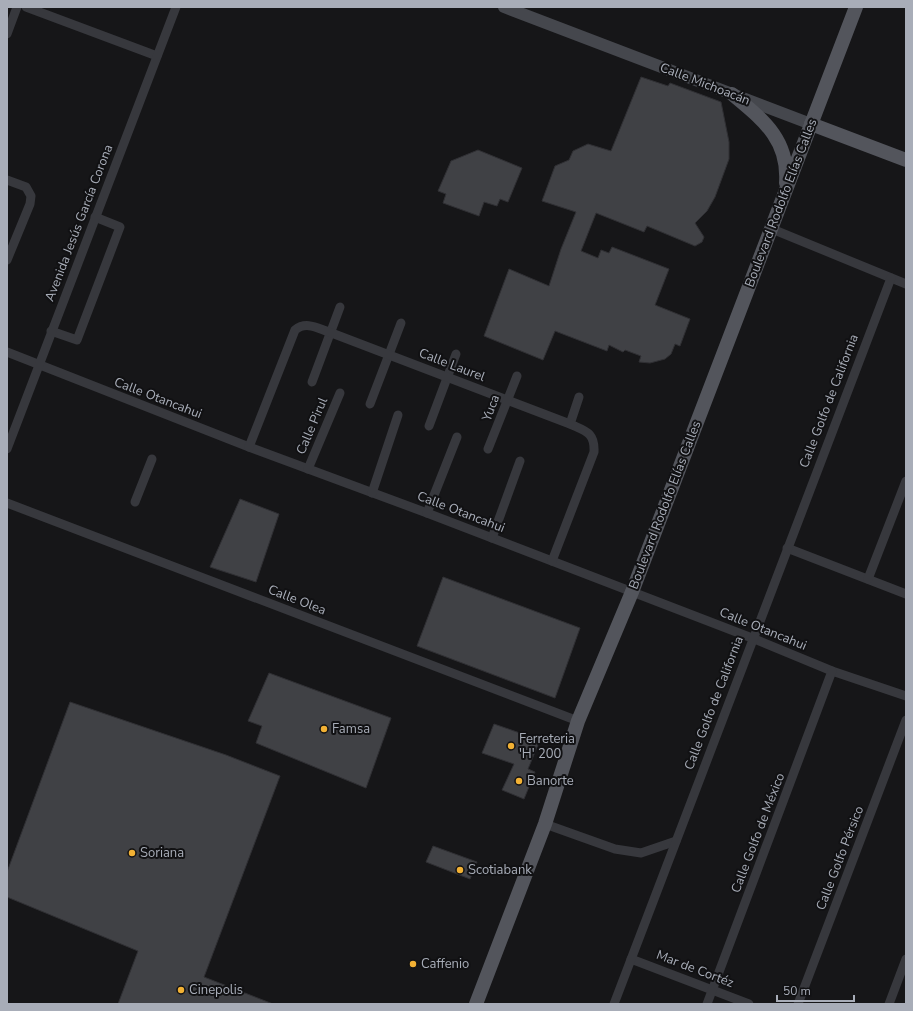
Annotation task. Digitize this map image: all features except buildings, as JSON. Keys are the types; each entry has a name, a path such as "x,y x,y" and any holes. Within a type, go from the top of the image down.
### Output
{"main road":[{"name":"Calle Michoacán","path":"504,7 906,160"},
{"name":"Boulevard Rodolfo Elías Calles","path":"476,1004 545,824 578,721 632,592 856,7"},
{"path":"732,94 767,124 777,138 785,161 787,173 786,193"}],"street":[{"path":"7,34 17,7"},
{"path":"26,7 157,56"},
{"name":"Avenida Jesús García Corona","path":"7,449 38,364 176,7"},
{"path":"7,180 26,186 31,196 30,204 7,260"},
{"path":"52,330 77,340 80,333 120,227 95,217"},
{"path":"772,229 906,284"},
{"name":"Calle Golfo de California","path":"614,1004 752,638 891,278"},
{"path":"312,382 329,332 340,307"},
{"path":"370,404 401,323"},
{"name":"Calle Laurel","path":"250,448 295,330 300,325 306,324 329,332 588,432 595,442 594,452 552,561"},
{"name":"Calle Otancahui","path":"7,352 250,448 427,513 752,638 832,671 906,696"},
{"path":"429,426 456,354"},
{"name":"Yuca","path":"488,449 517,376"},
{"name":"Calle Pirul","path":"308,469 340,392"},
{"path":"570,424 579,397"},
{"path":"372,493 398,415"},
{"path":"427,513 457,437"},
{"path":"135,502 152,458"},
{"path":"492,538 520,461"},
{"path":"868,579 906,481"},
{"name":"Calle Olea","path":"7,503 578,721"},
{"path":"787,548 906,594"},
{"name":"Calle Golfo de México","path":"707,1004 832,671"},
{"name":"Calle Golfo Pérsico","path":"798,1004 906,720"},
{"path":"545,824 615,849 641,853 676,841"},
{"name":"Mar de Cortéz","path":"631,959 749,1004"},
{"path":"889,1004 906,959"}],"place":[{"name":"Famsa","path":"324,729"},
{"name":"Ferreteria 'H' 200","path":"511,746"},
{"name":"Banorte","path":"519,781"},
{"name":"Soriana","path":"132,853"},
{"name":"Scotiabank","path":"460,870"},
{"name":"Caffenio","path":"413,964"},
{"name":"Cinepolis","path":"181,990"}]}
